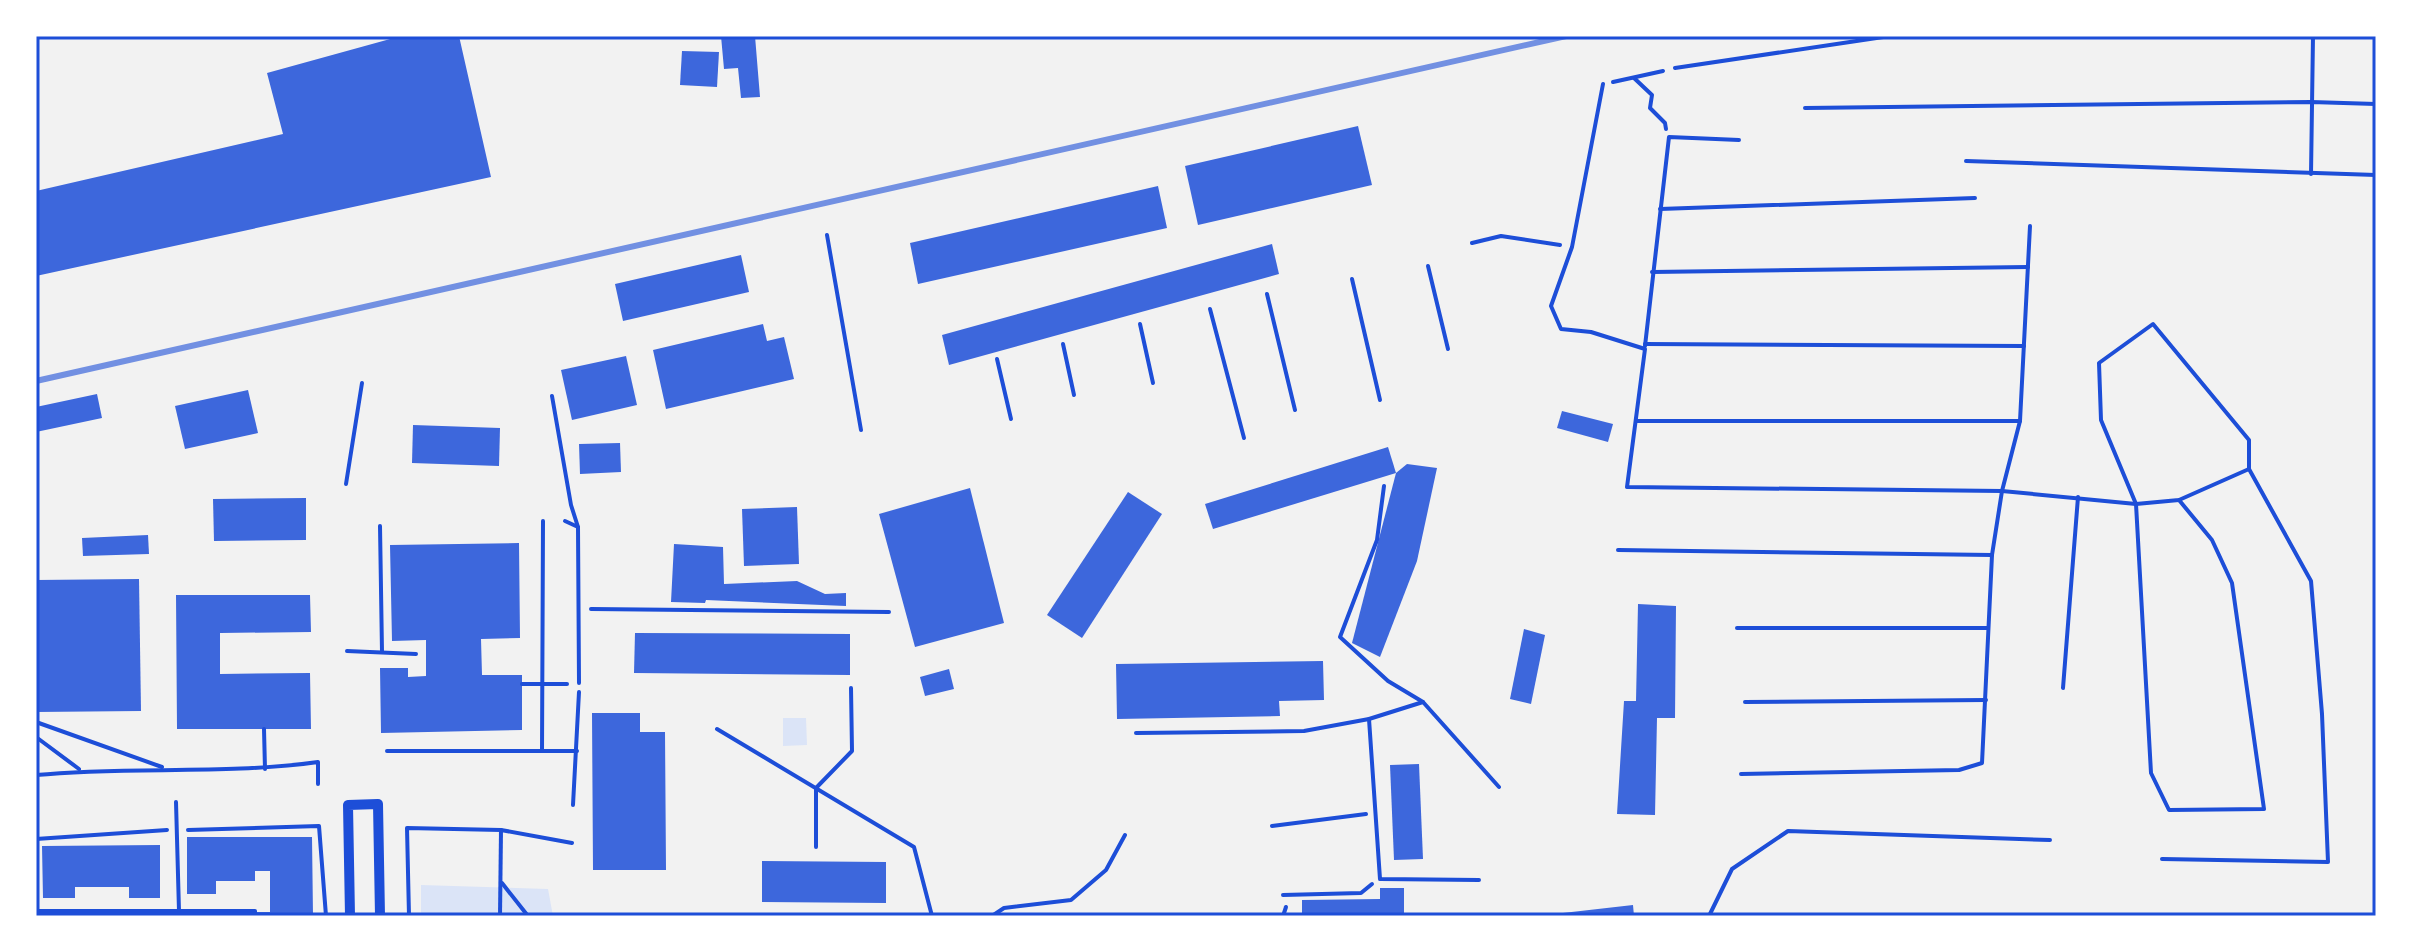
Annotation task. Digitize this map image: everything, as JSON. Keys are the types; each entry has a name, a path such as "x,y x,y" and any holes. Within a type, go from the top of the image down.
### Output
{"street":[{"path":"350,916 348,805 378,804 380,916"}],"lane":[{"path":"1675,68 1890,36"},
{"path":"2311,174 2313,36"},
{"path":"1603,84 1572,247 1551,306 1561,329 1591,332 1645,346 2024,346"},
{"path":"1805,108 2311,102 2376,104"},
{"path":"1739,140 1669,137 1627,487 2002,491 2136,504 2179,500 2249,469"},
{"path":"1966,161 2376,175"},
{"path":"1660,209 1975,198"},
{"path":"1741,774 1959,770 1982,763 1992,555 2002,491 2020,421 2030,226"},
{"path":"827,235 861,430"},
{"path":"1428,266 1448,349"},
{"path":"1652,272 2028,267"},
{"path":"1352,279 1380,400"},
{"path":"1267,294 1295,410"},
{"path":"1210,309 1244,438"},
{"path":"1140,324 1153,383"},
{"path":"2162,859 2328,862 2322,714 2311,581 2249,469 2249,440 2153,324 2099,363 2101,420 2136,504 2151,773 2169,810 2264,809 2232,583 2212,540 2179,500"},
{"path":"1063,344 1074,395"},
{"path":"997,359 1011,419"},
{"path":"346,484 362,383"},
{"path":"552,396 571,505 578,527 579,683"},
{"path":"1636,421 2020,421"},
{"path":"1384,486 1377,540 1340,637 1388,681 1423,702 1499,787"},
{"path":"2063,688 2078,497"},
{"path":"565,521 578,527"},
{"path":"380,526 382,652"},
{"path":"1618,550 1992,555"},
{"path":"1737,628 1987,628"},
{"path":"347,651 416,654"},
{"path":"1745,702 1986,700"},
{"path":"1136,733 1304,731 1369,719 1423,702"},
{"path":"1369,719 1380,879 1479,880"},
{"path":"176,802 179,911"},
{"path":"1709,916 1732,869 1788,831 2050,840"},
{"path":"36,911 255,911 255,916"}],"path":[{"path":"1603,84 1675,68"},
{"path":"1634,78 1652,95 1650,108 1665,123 1669,137"},
{"path":"1472,243 1501,236 1572,247"},
{"path":"542,751 543,521"},
{"path":"580,609 889,612"},
{"path":"522,684 579,683 573,805"},
{"path":"816,847 816,788 852,751 851,688"},
{"path":"36,722 168,769"},
{"path":"264,729 265,769"},
{"path":"717,729 914,847 932,916"},
{"path":"36,737 81,770"},
{"path":"387,751 577,751"},
{"path":"36,775 81,770 265,769 318,762 318,784"},
{"path":"1272,826 1376,813"},
{"path":"319,826 326,916"},
{"path":"409,916 407,828 501,830 572,843"},
{"path":"500,916 501,830"},
{"path":"992,916 1004,908 1071,900 1106,870 1125,835"},
{"path":"501,882 528,916"},
{"path":"1283,895 1361,893 1368,886"},
{"path":"1283,916 1286,907"}],"shaded area":[{"path":"783,718 806,718 807,745 783,746"},
{"path":"421,885 548,889 553,916 421,916"}],"building":[{"path":"401,36 459,36 491,177 36,276 36,191 283,134 267,73"},
{"path":"721,36 755,36 760,97 741,98 738,68 724,69"},
{"path":"682,51 719,52 717,87 680,85"},
{"path":"1358,126 1372,185 1198,225 1185,166"},
{"path":"1158,186 1167,228 918,284 910,243"},
{"path":"1272,244 1279,274 949,365 942,335"},
{"path":"741,255 749,292 623,321 615,284"},
{"path":"763,324 767,341 784,337 794,379 666,409 653,350"},
{"path":"626,356 637,405 572,420 561,370"},
{"path":"248,390 258,433 185,449 175,406"},
{"path":"97,394 102,418 36,432 36,407"},
{"path":"1562,411 1613,424 1608,442 1557,428"},
{"path":"413,425 500,428 499,466 412,463"},
{"path":"620,443 621,472 580,474 579,444"},
{"path":"1388,447 1396,473 1213,529 1205,504"},
{"path":"1407,464 1437,468 1417,561 1380,657 1352,643 1396,473"},
{"path":"970,488 1004,623 915,647 879,514"},
{"path":"1128,492 1162,514 1082,638 1047,615"},
{"path":"306,498 306,540 214,541 213,499"},
{"path":"797,507 799,564 744,566 742,509"},
{"path":"148,535 149,554 83,556 82,538"},
{"path":"519,543 520,638 481,639 482,675 522,675 522,730 381,733 380,668 408,668 408,677 426,676 426,640 392,641 390,545"},
{"path":"674,544 723,547 724,584 797,581 825,594 846,593 846,606 706,600 705,603 671,602"},
{"path":"139,579 141,711 36,712 36,580"},
{"path":"176,595 310,595 311,632 220,633 220,674 310,673 311,729 177,729"},
{"path":"1638,604 1676,606 1675,718 1657,718 1655,815 1617,814 1624,701 1636,701"},
{"path":"1524,629 1545,635 1531,704 1510,699"},
{"path":"635,633 850,634 850,675 634,673"},
{"path":"1323,661 1324,700 1279,701 1280,716 1117,719 1116,664"},
{"path":"949,669 954,689 925,696 920,677"},
{"path":"592,713 640,713 640,732 665,732 666,870 593,870"},
{"path":"1419,764 1423,859 1394,860 1390,765"},
{"path":"187,837 312,837 313,916 257,916 257,912 270,912 270,871 255,871 255,881 216,881 216,894 187,894"},
{"path":"160,845 160,898 129,898 129,887 75,887 75,898 43,898 42,846"},
{"path":"762,861 886,862 886,903 762,902"},
{"path":"1380,888 1404,888 1404,916 1302,916 1302,900 1380,899"},
{"path":"1633,905 1634,916 1554,916 1554,914"}],"railway":[{"path":"36,381 1566,36"}]}
